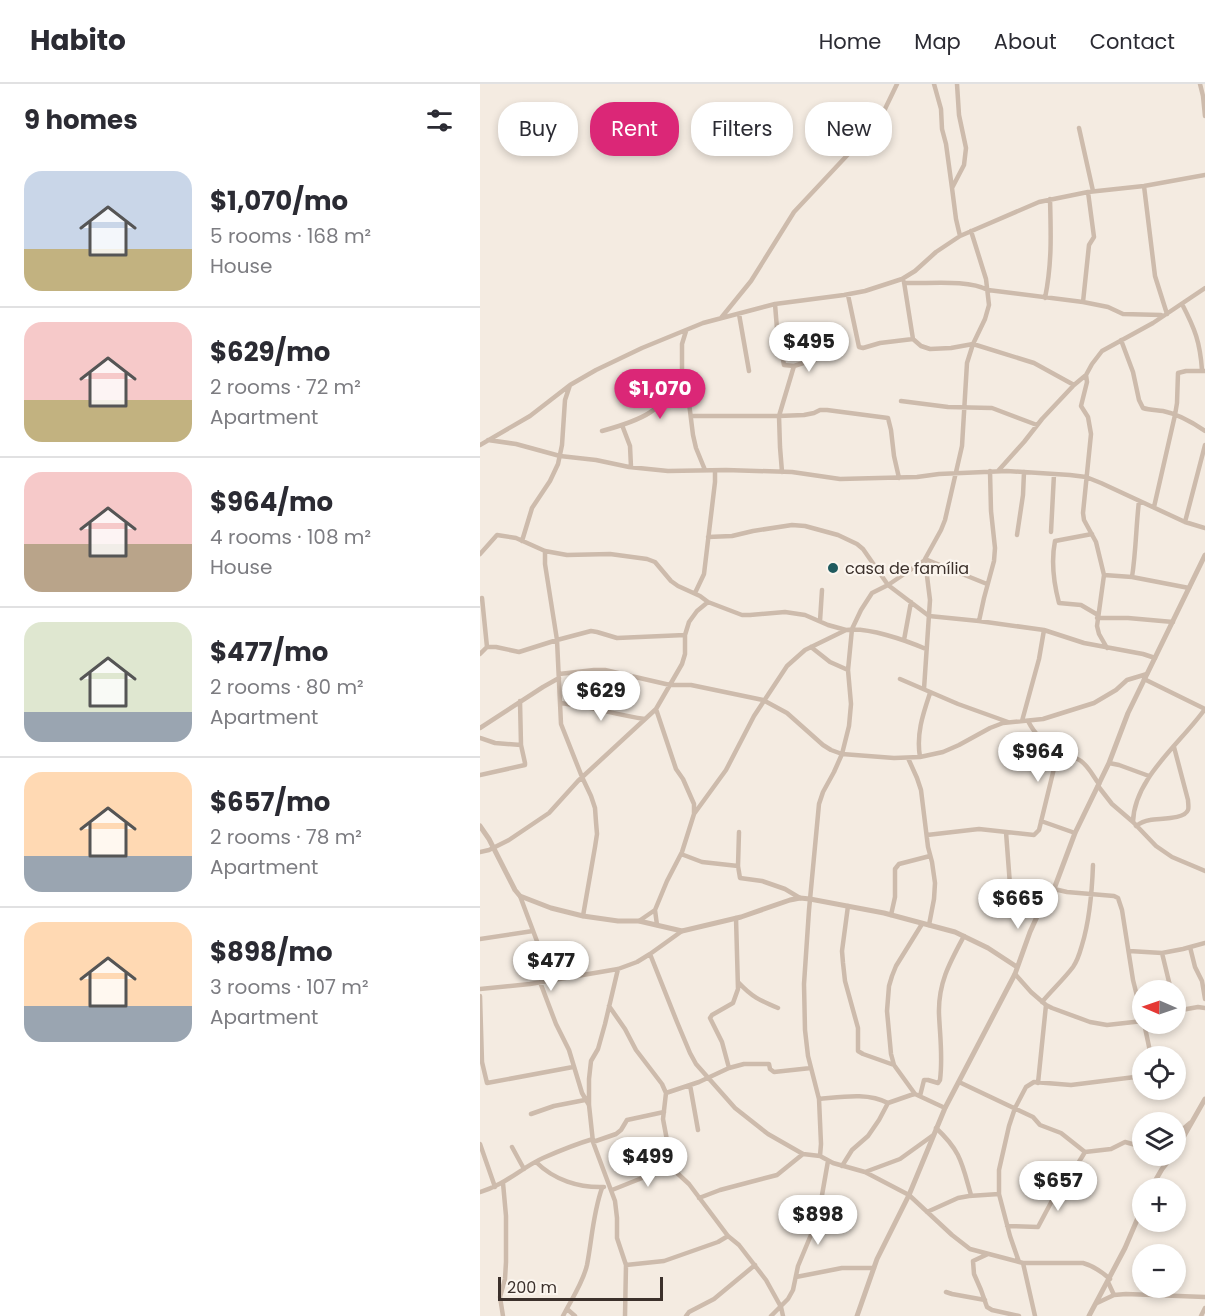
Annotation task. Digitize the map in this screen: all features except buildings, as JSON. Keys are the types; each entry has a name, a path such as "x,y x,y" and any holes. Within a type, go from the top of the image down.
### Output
{"street":[{"path":"721,318 751,281 794,212 869,132 884,111 897,84"},
{"path":"934,84 941,109 942,129 960,236"},
{"path":"952,188 964,165 966,155 959,115 957,84"},
{"path":"1200,84 1205,114"},
{"path":"1079,128 1091,192 1094,237 1089,245 1083,302"},
{"path":"903,281 936,252 960,236 1021,209 1050,199 1205,175"},
{"path":"1144,186 1155,276 1165,314"},
{"path":"1045,298 1051,252 1050,199"},
{"path":"820,1156 819,1099 805,1030 804,984 819,804 842,754 847,735 851,704 848,670 852,629 872,593 888,585 925,559 945,520 962,446 966,370 973,344 988,311 988,290 984,268 971,231"},
{"path":"483,442 530,416 570,385 596,369 721,318 775,304 848,295 903,281 966,284 988,290 1083,302 1108,307 1123,314 1165,314"},
{"path":"903,281 913,339 921,346 930,349 973,344 1035,363 1074,386"},
{"path":"998,471 1037,425 1086,375 1102,351 1152,323 1205,288"},
{"path":"848,295 859,347 913,339"},
{"path":"775,304 777,329 784,363 787,366 794,366 828,355"},
{"path":"1154,507 1175,415 1178,373 1186,370 1203,370 1197,335 1182,304"},
{"path":"739,314 749,371"},
{"path":"686,331 682,344 682,373 692,416 696,448 705,470"},
{"path":"671,337 682,344"},
{"path":"1121,340 1133,372 1141,405 1146,409 1175,415 1205,431"},
{"path":"782,472 779,416 794,366"},
{"path":"602,431 622,425 660,406 675,387 682,373"},
{"path":"1086,375 1087,382 1081,406 1088,417 1090,434 1083,513 1084,520 1096,542 1104,575 1097,626 1107,648"},
{"path":"522,541 532,508 554,474 560,456 565,400 570,385"},
{"path":"675,387 686,389"},
{"path":"901,401 965,408 992,408 1037,425"},
{"path":"692,416 804,415 827,410 888,418 899,478"},
{"path":"622,425 630,446 631,467"},
{"path":"483,442 516,444 560,456 668,471 792,472 840,479 899,478 990,471 1086,477 1185,522 1205,528"},
{"path":"1185,522 1205,445"},
{"path":"695,593 704,574 715,471"},
{"path":"979,621 994,561 995,548 990,471"},
{"path":"1017,535 1024,472"},
{"path":"1051,532 1054,474"},
{"path":"1132,577 1139,501"},
{"path":"708,537 732,536 792,525 805,526 851,540 862,549 888,585 929,616 1044,630 1084,644 1155,658"},
{"path":"1092,534 1055,541 1054,584 1059,603 1081,605 1097,616 1173,622"},
{"path":"480,554 497,535 516,538 545,552 573,555 610,554 647,559 655,562 678,586 695,593 708,602 742,615 784,612 805,615 846,630"},
{"path":"545,552 557,640 560,717 564,734 595,808 597,834 583,916"},
{"path":"857,1316 877,1259 909,1196 932,1136 1015,974 1030,932 1040,910 1054,889 1075,833 1109,763 1145,676 1205,555"},
{"path":"925,559 987,584"},
{"path":"924,689 929,616 929,588 925,559"},
{"path":"1104,575 1132,577 1189,588"},
{"path":"820,621 822,591"},
{"path":"482,598 487,647"},
{"path":"480,852 494,848 532,826 549,813 582,777 656,709 682,664 685,654 685,635 689,622 693,615 708,602"},
{"path":"904,640 911,602"},
{"path":"657,925 655,910 681,854 694,814 726,770 763,700 795,657 811,647 852,629 904,640 926,649"},
{"path":"1022,721 1039,659 1044,630"},
{"path":"480,654 487,647 519,652 591,631 617,639 685,635"},
{"path":"811,647 823,658 848,670"},
{"path":"480,728 559,676 605,670 670,685 691,685 763,700 788,713 823,746 831,750 842,754 908,758 943,752 959,746 990,728 1008,722 1043,719 1094,703 1127,680 1145,676 1205,709 1149,776 1135,805 1134,824"},
{"path":"900,679 930,693 1008,722"},
{"path":"920,757 918,730 930,693"},
{"path":"480,775 525,765 521,745 520,701"},
{"path":"560,703 646,719"},
{"path":"656,709 676,769 694,804 694,814"},
{"path":"1028,721 1031,728 1058,752 1080,760 1090,770 1112,804 1156,846 1172,857 1205,871"},
{"path":"480,738 521,745"},
{"path":"1134,824 1186,813 1188,800 1174,747"},
{"path":"927,836 979,829 1034,835 1039,830 1058,752"},
{"path":"908,758 921,790 934,883 934,899 929,926"},
{"path":"1109,763 1149,776"},
{"path":"1041,820 1075,833"},
{"path":"480,826 520,896 541,952 548,981"},
{"path":"739,832 738,866 741,878 762,881 785,889 800,898"},
{"path":"1006,832 1010,885"},
{"path":"681,854 702,862 738,866"},
{"path":"891,915 895,897 897,865 930,856"},
{"path":"1038,1083 1044,1004 1075,965 1088,926 1093,866"},
{"path":"1054,889 1118,898 1133,980"},
{"path":"520,896 550,908 583,916 618,921 639,921 682,931 736,918 790,900 810,898 891,915 964,936 1017,967"},
{"path":"848,906 842,951 844,981 858,1028 858,1051 894,1065"},
{"path":"639,921 655,910"},
{"path":"729,1068 722,1042 710,1018 733,1003 738,989 736,918"},
{"path":"922,924 896,966 889,986 888,1020 891,1054 894,1065 918,1095 945,1108"},
{"path":"480,939 533,931"},
{"path":"480,989 511,987 618,969 650,954 682,931"},
{"path":"918,1095 924,1080 938,1083 940,1080 942,1053 939,1014 942,985 949,963 964,936"},
{"path":"1129,951 1162,953 1205,943"},
{"path":"1190,947 1195,967 1202,981 1205,999"},
{"path":"1162,953 1169,980"},
{"path":"650,954 696,1064 735,1107 754,1124 803,1154 820,1156 843,1167 865,1172 909,1196 970,1249 1021,1262 1090,1265 1109,1280 1114,1295"},
{"path":"618,969 598,1049 591,1061 587,1102 593,1141 616,1209 618,1244 626,1264 625,1316"},
{"path":"1015,974 1044,1004 1090,1022 1107,1025 1132,1022"},
{"path":"540,982 569,1050 582,1094 587,1102"},
{"path":"738,982 751,995 778,1008"},
{"path":"480,996 482,1062 487,1083 573,1067"},
{"path":"609,1006 666,1093 663,1119 672,1167 689,1184 728,1236 739,1245 755,1265 781,1307 783,1316"},
{"path":"1186,1009 1205,1008"},
{"path":"666,1093 729,1068 749,1064 769,1064 770,1069 774,1072 811,1068"},
{"path":"1035,1316 1021,1262 1007,1226 999,1194 999,1170 1015,1108 1026,1087 1032,1083 1071,1084 1132,1077"},
{"path":"959,1082 1033,1116 1040,1125 1061,1133 1084,1152 1110,1149 1125,1142 1132,1144"},
{"path":"690,1085 698,1130"},
{"path":"582,1094 589,1092"},
{"path":"819,1099 852,1096 874,1098 888,1103 911,1095 918,1095"},
{"path":"1186,1131 1205,1099"},
{"path":"531,1114 554,1106 587,1102"},
{"path":"843,1167 852,1150 868,1136 888,1103"},
{"path":"480,1192 503,1183 536,1162 581,1143 616,1134 627,1120 664,1112"},
{"path":"1186,1126 1191,1122"},
{"path":"936,1128 955,1147 971,1195"},
{"path":"865,1172 900,1159 932,1136"},
{"path":"480,1144 495,1187"},
{"path":"512,1147 524,1169"},
{"path":"1007,1226 1038,1227 1055,1195 1084,1152"},
{"path":"699,1198 777,1175 803,1154"},
{"path":"536,1162 551,1175 565,1182 610,1188 647,1176 671,1161"},
{"path":"771,1316 788,1299 793,1290 802,1257 818,1218 828,1161"},
{"path":"503,1183 506,1216 505,1279 500,1297 503,1316"},
{"path":"563,1316 582,1280 602,1188"},
{"path":"927,1212 951,1200 971,1195 999,1194"},
{"path":"1089,1316 1132,1232"},
{"path":"626,1264 664,1261 713,1245 728,1236"},
{"path":"988,1254 973,1261 974,1274 986,1304 989,1308 1019,1316"},
{"path":"686,1316 689,1312 714,1299 755,1265"},
{"path":"796,1277 842,1268 874,1268"},
{"path":"946,1292 985,1300"},
{"path":"1097,1303 1114,1295 1205,1297"},
{"path":"1201,1316 1205,1308"},
{"path":"567,1309 575,1316"}],"place":[{"name":"casa de família","path":"833,568"}]}
